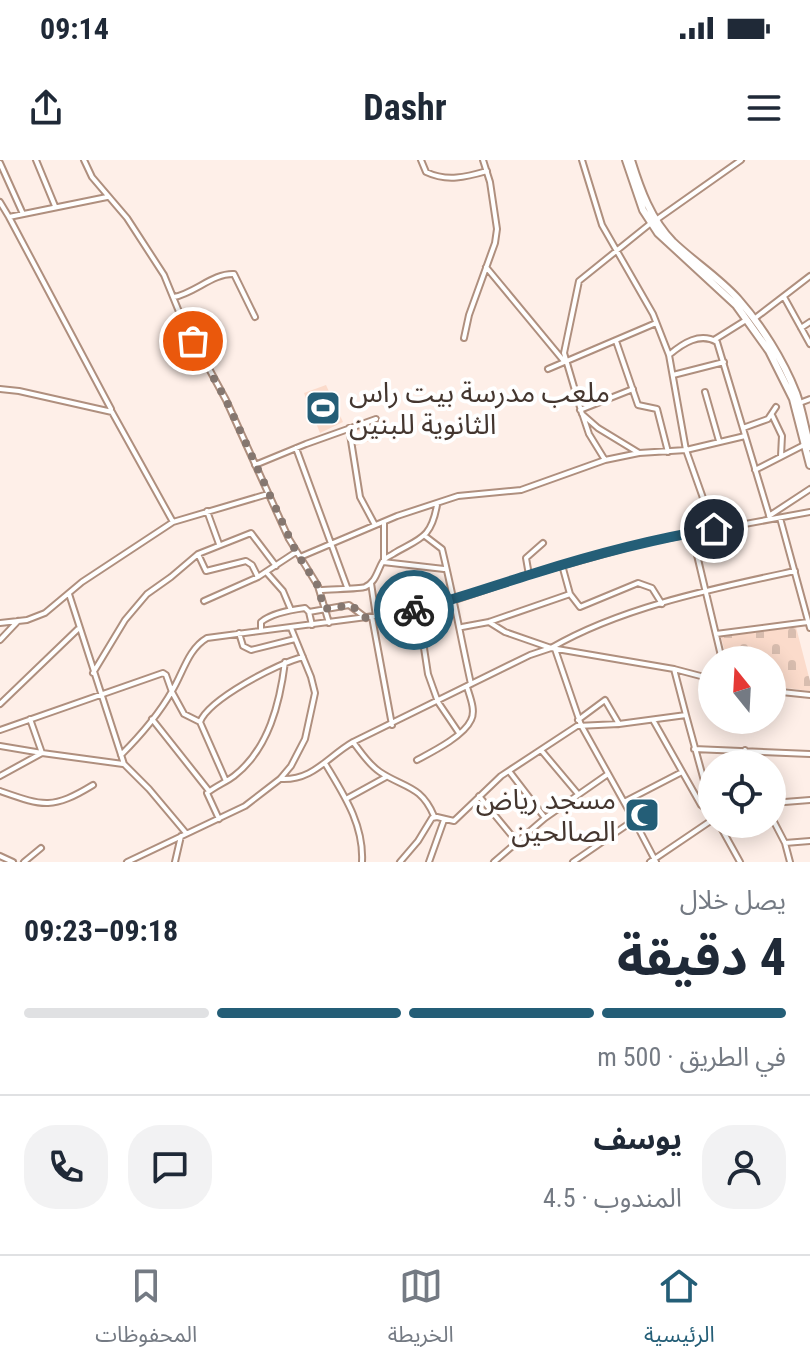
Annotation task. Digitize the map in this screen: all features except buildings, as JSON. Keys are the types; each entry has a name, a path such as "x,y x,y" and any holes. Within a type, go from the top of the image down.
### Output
{"main road":[{"path":"629,160 653,222 728,288 787,374 810,465"}],"street":[{"path":"36,160 55,206"},
{"path":"84,160 92,177 118,206 145,245 174,297 268,494 319,590 329,623"},
{"path":"421,160 426,172 441,177 462,178 487,171"},
{"path":"464,338 497,229 483,160"},
{"path":"582,160 601,221 657,323 669,355 686,450 714,529"},
{"path":"605,460 589,434 565,363 564,353 578,284 586,274 653,222 741,160"},
{"path":"0,163 23,214"},
{"path":"9,217 107,197"},
{"path":"0,202 173,522"},
{"path":"486,267 565,363"},
{"path":"174,297 232,273 241,285 255,317"},
{"path":"669,355 692,340 714,340 751,319 810,276"},
{"path":"784,297 810,344"},
{"path":"801,328 810,322"},
{"path":"548,369 657,323"},
{"path":"714,340 724,362 769,517"},
{"path":"616,341 638,405 657,409 668,452"},
{"path":"673,375 724,362"},
{"path":"0,389 112,412"},
{"path":"581,412 633,389"},
{"path":"705,392 719,441"},
{"path":"797,404 810,399"},
{"path":"743,428 772,415 776,407"},
{"path":"581,412 598,428 639,453"},
{"path":"772,415 782,436 781,456"},
{"path":"255,466 376,419"},
{"path":"349,428 358,487 375,525"},
{"path":"204,601 267,573 298,554 467,494 521,490 605,460 639,453 686,450 745,436"},
{"path":"755,470 807,446"},
{"path":"296,448 347,587"},
{"path":"769,517 810,489"},
{"path":"0,623 45,613 82,582 173,522 268,494"},
{"path":"383,561 425,536 432,526 437,505"},
{"path":"207,511 219,544"},
{"path":"121,755 139,738 172,692 193,650 207,638 418,609 562,565 692,533 769,517 810,514"},
{"path":"716,634 809,625 780,518"},
{"path":"384,521 383,561 371,583 371,617 392,725"},
{"path":"93,673 125,620 147,594 198,554 251,533 276,566"},
{"path":"692,533 719,646"},
{"path":"417,760 440,748 472,718 461,627 442,548 425,536"},
{"path":"529,575 526,558 543,543"},
{"path":"198,554 206,571 246,561 258,577"},
{"path":"383,561 445,569"},
{"path":"562,565 570,594 580,607 638,583 652,588 662,604"},
{"path":"280,779 304,777 326,765 353,742 587,629 706,590 795,571"},
{"path":"267,573 283,591 291,610"},
{"path":"319,590 360,588 371,583"},
{"path":"69,594 124,764 149,789 183,834"},
{"path":"461,627 489,622 570,594"},
{"path":"309,612 351,605 371,617"},
{"path":"261,630 262,620 305,608 312,625"},
{"path":"418,609 424,661 438,702 459,733"},
{"path":"0,640 18,621"},
{"path":"489,622 505,632 553,648 698,675"},
{"path":"127,862 245,806 280,779 300,751 314,701 314,687 291,628"},
{"path":"0,702 78,629"},
{"path":"239,633 243,646 251,650 295,639"},
{"path":"553,648 580,722 653,861 698,830"},
{"path":"200,722 217,700 285,662 303,657"},
{"path":"209,791 238,773 267,735 277,709 285,662"},
{"path":"674,669 698,762"},
{"path":"0,730 163,673 184,714 200,722 226,781"},
{"path":"786,692 810,695"},
{"path":"353,742 372,765 425,798 435,817 454,821 509,771 580,722 605,700 619,724"},
{"path":"580,722 619,724 686,715"},
{"path":"30,719 42,753"},
{"path":"152,719 209,791 207,794 219,819"},
{"path":"653,720 698,800"},
{"path":"0,746 124,764"},
{"path":"694,749 745,750"},
{"path":"541,750 578,794"},
{"path":"0,776 42,753"},
{"path":"786,753 810,754"},
{"path":"326,765 359,828 362,862"},
{"path":"509,771 545,818"},
{"path":"624,802 683,772"},
{"path":"494,862 545,818 608,774"},
{"path":"346,799 388,776"},
{"path":"0,791 44,805 93,785"},
{"path":"479,796 517,842"},
{"path":"786,802 810,800"},
{"path":"400,862 435,817"},
{"path":"429,862 444,820"},
{"path":"573,862 634,820"},
{"path":"175,862 183,834"},
{"path":"727,838 740,862"},
{"path":"782,838 790,862"},
{"path":"785,843 810,841"},
{"path":"24,862 41,848"},
{"path":"0,856 13,862"}],"green space":[{"name":"ملعب مدرسة بيت راس الثانوية للبنين","path":"326,385 343,422 320,433 304,393"},
{"path":"376,420 383,436 356,446 354,441 357,444 364,441 360,431 353,429"},
{"path":"796,627 810,691 786,688 786,646 723,646 721,637"}],"way so far":[{"path":"193,341 226,400 296,552 318,586 324,609 351,605 366,618 414,610"}],"place":[{"name":"ملعب مدرسة بيت راس الثانوية للبنين","path":"323,408"},
{"name":"مسجد رياض الصالحين","path":"642,815"}],"route":[{"path":"414,610 583,559 714,529"}]}
